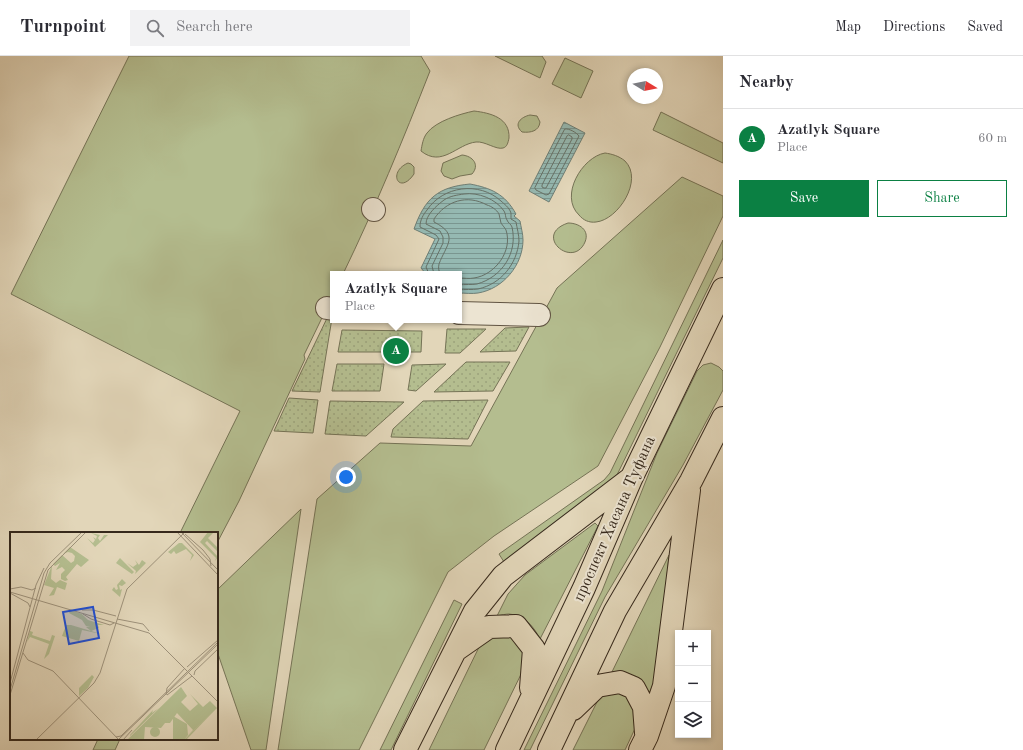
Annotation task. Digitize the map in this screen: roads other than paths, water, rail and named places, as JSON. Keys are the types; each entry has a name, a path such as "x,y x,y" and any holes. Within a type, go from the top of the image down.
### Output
{"main road":[{"name":"проспект Хасана Туфана","path":"507,750 584,588 631,479 723,289"},
{"path":"549,750 615,610 690,481 723,418"},
{"path":"405,750 453,652 475,611 503,576 631,479"},
{"path":"643,743 664,686 690,481"},
{"path":"453,652 489,627 516,626 534,649 530,701"},
{"path":"564,718 597,686 620,682 634,688 644,707 643,743"}],"street":[{"path":"462,313 539,315"}],"water":[{"path":"564,122 585,133 549,202 529,191"},
{"path":"470,184 497,193 512,207 516,214 514,216 520,221 523,238 522,249 515,267 496,287 478,293 462,293 462,271 424,271 421,268 435,239 414,229 423,209 434,196 441,191"}],"place":[{"name":"Azatlyk Square","path":"396,351"}]}
